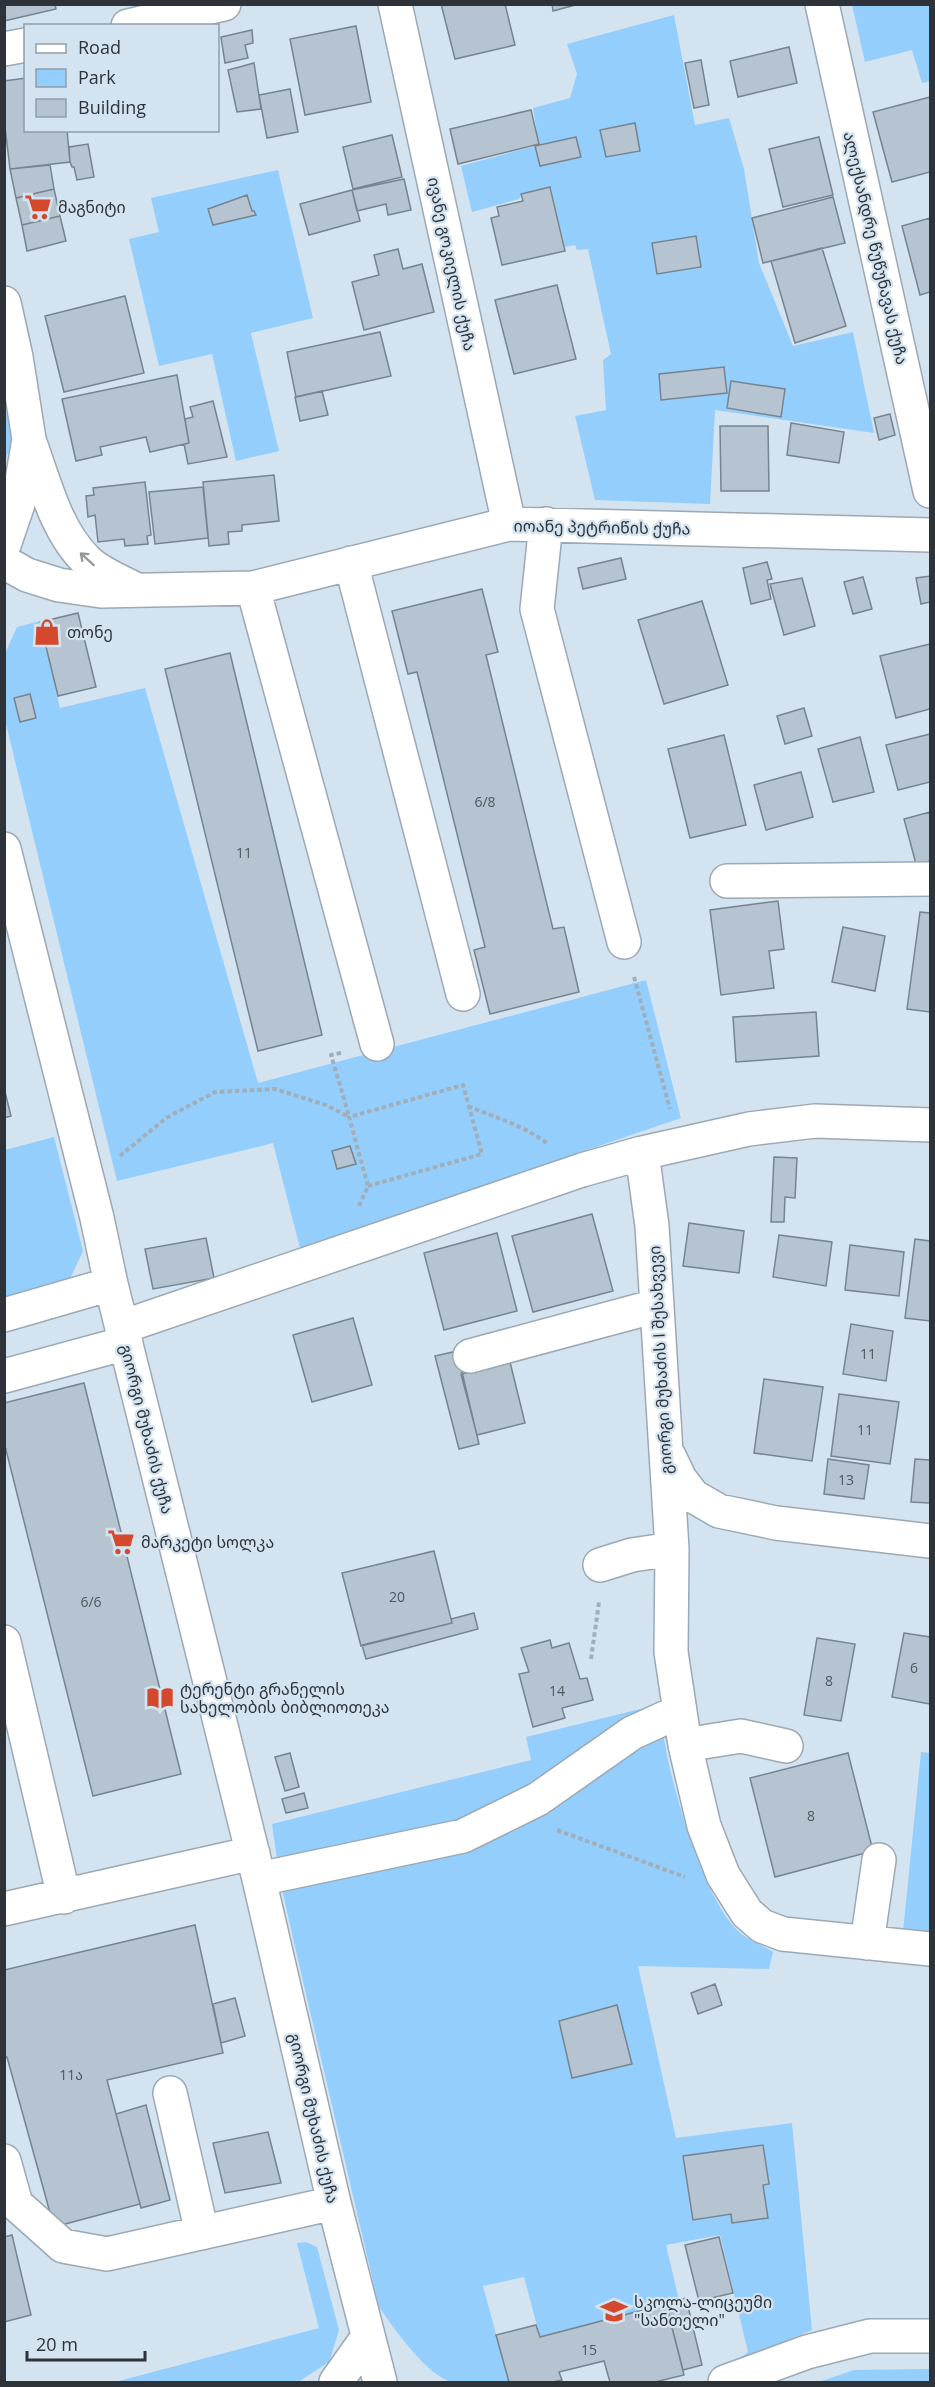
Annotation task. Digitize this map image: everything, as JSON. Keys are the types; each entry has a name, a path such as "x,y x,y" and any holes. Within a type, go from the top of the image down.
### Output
{"street":[{"path":"137,24 224,4"},
{"name":"ივანე გოკიელის ქუჩა","path":"394,4 509,524"},
{"name":"ალექსანდრე წუწუნავას ქუჩა","path":"822,4 930,491"},
{"path":"4,49 24,45"},
{"path":"4,303 16,357 13,392 19,463 18,504 4,545"},
{"path":"19,463 72,543 88,562 136,590"},
{"name":"იოანე პეტრიწის ქუჩა","path":"4,562 27,575 60,585 100,591 253,588 509,524 930,535"},
{"path":"546,525 537,609 624,942"},
{"path":"351,563 463,994"},
{"path":"253,588 377,1044"},
{"name":"გიორგი მუხაძის ქუჩა","path":"4,849 256,1866 334,2203 380,2382"},
{"path":"727,881 930,879"},
{"path":"4,1376 124,1335 334,1256 582,1170 654,1149 749,1129 815,1121 930,1125"},
{"name":"გიორგი მუხაძის I შესახვევი","path":"654,1149 652,1226 672,1549 671,1652 685,1745 704,1826 723,1875 747,1914 762,1926 783,1934 930,1949"},
{"path":"4,1315 111,1284"},
{"path":"470,1356 656,1306"},
{"path":"666,1449 680,1479 693,1496 719,1511 777,1523 930,1541"},
{"path":"603,1564 632,1555 672,1549"},
{"path":"4,1642 64,1896"},
{"path":"4,1909 64,1896 463,1836 538,1799 632,1733 680,1711"},
{"path":"685,1745 741,1736 786,1746"},
{"path":"867,1943 879,1860"},
{"path":"170,2093 202,2232"},
{"path":"4,2161 16,2204 63,2246 107,2254 334,2203"},
{"path":"725,2382 807,2352 870,2336 930,2336"},
{"path":"336,2382 368,2337"}],"path":[{"path":"624,942 674,1125 654,1149"},
{"path":"88,1183 166,1118 214,1092 276,1089 326,1105 349,1117 463,1085 482,1154 368,1186 349,1117 332,1055 377,1044"},
{"path":"468,1106 532,1132 582,1170"},
{"path":"591,1659 603,1564"},
{"path":"511,1813 736,1897"}],"green space":[{"path":"852,5 930,5 930,81 922,83 912,50 865,62"},
{"path":"674,15 695,125 729,118 744,169 759,263 793,346 853,332 874,433 715,410 710,504 595,500 575,416 606,410 603,360 611,354 588,249 577,250 575,245 565,247 551,187 521,194 519,199 472,212 461,166 539,145 533,108 570,98 577,74 567,44"},
{"path":"278,170 313,318 251,333 279,451 236,461 212,354 159,366 129,239 159,232 151,198"},
{"path":"4,409 12,427 11,447 5,459"},
{"path":"40,621 60,708 145,688 258,1083 646,980 681,1118 300,1248 273,1143 117,1181 5,720 4,656 17,627"},
{"path":"54,1137 83,1251 69,1281 5,1313 5,1150"},
{"path":"661,1704 670,1770 702,1871 713,1895 737,1930 773,1952 769,1969 638,1966 676,2138 792,2123 812,2330 734,2363 748,2352 720,2235 666,2245 679,2300 540,2337 524,2277 483,2286 509,2382 453,2382 443,2378 422,2362 379,2307 280,1880 272,1824 531,1760 526,1737"},
{"path":"921,1752 930,1753 930,1935 903,1932"},
{"path":"306,2242 317,2247 339,2330 329,2362 298,2382 115,2382 319,2328 297,2243"},
{"path":"930,2369 930,2382 819,2382 854,2370"}],"building":[{"path":"4,4 55,4 56,9 4,21"},
{"path":"441,4 505,4 515,45 455,59"},
{"path":"552,4 579,4 553,11"},
{"path":"356,26 371,102 305,115 290,39"},
{"path":"252,30 253,43 245,45 248,58 225,63 221,37"},
{"path":"789,47 797,83 738,97 730,61"},
{"path":"701,60 709,105 694,108 685,63"},
{"path":"254,63 261,109 237,112 228,70"},
{"path":"24,78 24,132 67,132 70,162 10,169 4,119 4,81"},
{"path":"290,89 298,132 267,138 259,95"},
{"path":"930,97 930,172 892,182 873,112"},
{"path":"531,110 539,144 458,164 450,129"},
{"path":"635,123 640,151 606,157 600,130"},
{"path":"392,135 402,177 353,189 343,147"},
{"path":"576,137 581,157 540,166 535,146"},
{"path":"819,137 833,195 783,207 769,149"},
{"path":"88,144 94,177 77,180 74,167 70,162 69,147"},
{"path":"50,165 54,189 16,198 10,169"},
{"path":"404,179 411,210 388,215 386,204 357,211 352,190"},
{"path":"550,187 565,251 502,265 491,218 499,216 497,207 523,201 521,194"},
{"name":"მაგნიტი","path":"54,189 60,216 22,225 16,198"},
{"path":"352,190 360,221 309,235 300,204"},
{"path":"247,195 252,211 256,215 213,225 208,209"},
{"path":"833,197 845,243 763,263 752,218"},
{"path":"60,216 66,241 27,251 22,225"},
{"path":"930,218 930,292 920,295 902,226"},
{"path":"696,236 701,267 657,274 652,243"},
{"path":"822,248 846,326 795,343 771,261"},
{"path":"398,249 403,269 422,264 434,312 364,330 352,282 379,275 374,255"},
{"path":"557,285 576,359 514,374 495,300"},
{"path":"125,296 144,373 64,392 45,316"},
{"path":"380,332 391,376 296,397 287,352"},
{"path":"724,367 727,393 661,400 659,374"},
{"path":"177,375 189,443 150,452 146,437 100,447 102,455 76,461 62,399"},
{"path":"731,381 785,389 781,417 727,408"},
{"path":"322,391 328,415 300,421 295,397"},
{"path":"213,401 227,457 188,464 184,444 189,443 185,419 193,417 190,407"},
{"path":"890,414 895,435 879,440 874,418"},
{"path":"791,423 844,432 839,463 787,455"},
{"path":"720,426 768,426 769,491 721,491"},
{"path":"274,475 279,521 242,525 242,531 228,532 229,544 209,546 203,482"},
{"path":"145,482 151,535 147,536 148,544 125,546 124,539 98,542 95,515 88,517 86,496 94,495 93,488"},
{"path":"203,487 208,538 155,544 149,492"},
{"path":"621,558 626,579 583,589 578,568"},
{"path":"767,562 772,579 767,580 771,599 751,604 743,568"},
{"path":"930,576 930,602 921,604 916,578"},
{"path":"863,577 872,609 853,614 844,582"},
{"path":"802,578 815,626 784,635 770,584"},
{"path":"482,589 498,652 486,655 553,929 564,927 579,992 490,1014 474,950 485,947 417,672 408,674 392,611"},
{"path":"702,601 728,685 664,704 638,620"},
{"path":"78,613 96,687 58,696 40,622"},
{"path":"930,644 930,709 896,718 880,656"},
{"path":"230,653 322,1035 258,1051 165,669"},
{"path":"30,694 36,718 20,722 14,698"},
{"path":"804,708 812,736 785,744 777,716"},
{"path":"930,734 930,782 898,790 886,745"},
{"path":"724,735 746,825 690,838 668,749"},
{"path":"860,737 874,792 833,802 818,749"},
{"path":"801,772 813,817 766,830 754,785"},
{"path":"930,812 930,861 916,864 904,819"},
{"path":"778,901 784,949 769,951 774,988 721,995 710,910"},
{"path":"920,912 930,913 930,1012 907,1009"},
{"path":"843,927 885,936 875,991 832,982"},
{"path":"816,1012 819,1056 736,1062 733,1017"},
{"path":"4,1088 11,1116 4,1118"},
{"path":"350,1146 356,1164 337,1169 332,1151"},
{"path":"774,1157 797,1158 795,1198 785,1197 784,1222 771,1222"},
{"path":"592,1214 613,1291 533,1312 512,1236"},
{"path":"689,1223 744,1231 739,1273 683,1266"},
{"path":"497,1233 517,1311 444,1330 424,1253"},
{"path":"779,1235 832,1242 826,1286 773,1277"},
{"path":"206,1238 214,1278 153,1289 145,1249"},
{"path":"915,1239 930,1241 930,1321 905,1318"},
{"path":"850,1245 904,1252 899,1296 845,1290"},
{"path":"353,1318 372,1385 312,1402 293,1335"},
{"path":"851,1324 893,1331 886,1381 843,1374"},
{"path":"457,1351 479,1444 459,1449 435,1356"},
{"path":"510,1362 525,1423 477,1435 461,1374"},
{"path":"764,1379 823,1387 812,1461 754,1453"},
{"path":"84,1383 181,1774 93,1796 4,1442 4,1403"},
{"path":"839,1394 899,1402 890,1464 831,1456"},
{"path":"828,1459 869,1465 864,1499 824,1494"},
{"path":"915,1459 930,1460 930,1503 911,1502"},
{"path":"434,1551 452,1623 361,1646 342,1573"},
{"path":"474,1613 478,1629 366,1659 362,1645 452,1623 451,1619"},
{"path":"904,1633 930,1637 930,1704 892,1697"},
{"path":"817,1638 855,1644 841,1721 804,1715"},
{"path":"550,1640 552,1648 569,1643 580,1679 587,1678 593,1700 562,1708 565,1718 533,1727 519,1674 529,1672 521,1648"},
{"path":"290,1753 299,1787 285,1791 275,1757"},
{"path":"848,1753 873,1851 775,1877 750,1778"},
{"path":"304,1793 308,1808 286,1813 282,1799"},
{"path":"195,1925 223,2053 107,2080 140,2204 54,2227 7,2057 4,2057 4,1970"},
{"path":"715,1984 722,2005 698,2014 691,1993"},
{"path":"235,1998 245,2036 221,2043 213,2004"},
{"path":"617,2005 632,2064 572,2078 559,2021"},
{"path":"146,2105 170,2200 141,2208 116,2114"},
{"path":"268,2132 281,2183 225,2193 213,2143"},
{"path":"763,2145 769,2184 763,2185 768,2218 732,2223 731,2214 693,2220 683,2156"},
{"path":"12,2235 31,2315 4,2322 4,2237"},
{"path":"719,2237 733,2293 699,2301 685,2245"},
{"path":"686,2298 702,2365 683,2370 666,2304"},
{"path":"666,2304 684,2375 655,2382 610,2382 604,2361 559,2372 562,2380 509,2382 496,2335 536,2325 540,2337"}],"place":[{"name":"მაგნიტი","path":"38,207"},
{"name":"თონე","path":"47,632"},
{"name":"მარკეტი სოლკა","path":"121,1542"},
{"name":"ტერენტი გრანელის სახელობის ბიბლიოთეკა","path":"160,1698"},
{"name":"სკოლა-ლიცეუმი \"სანთელი\"","path":"614,2311"}]}
